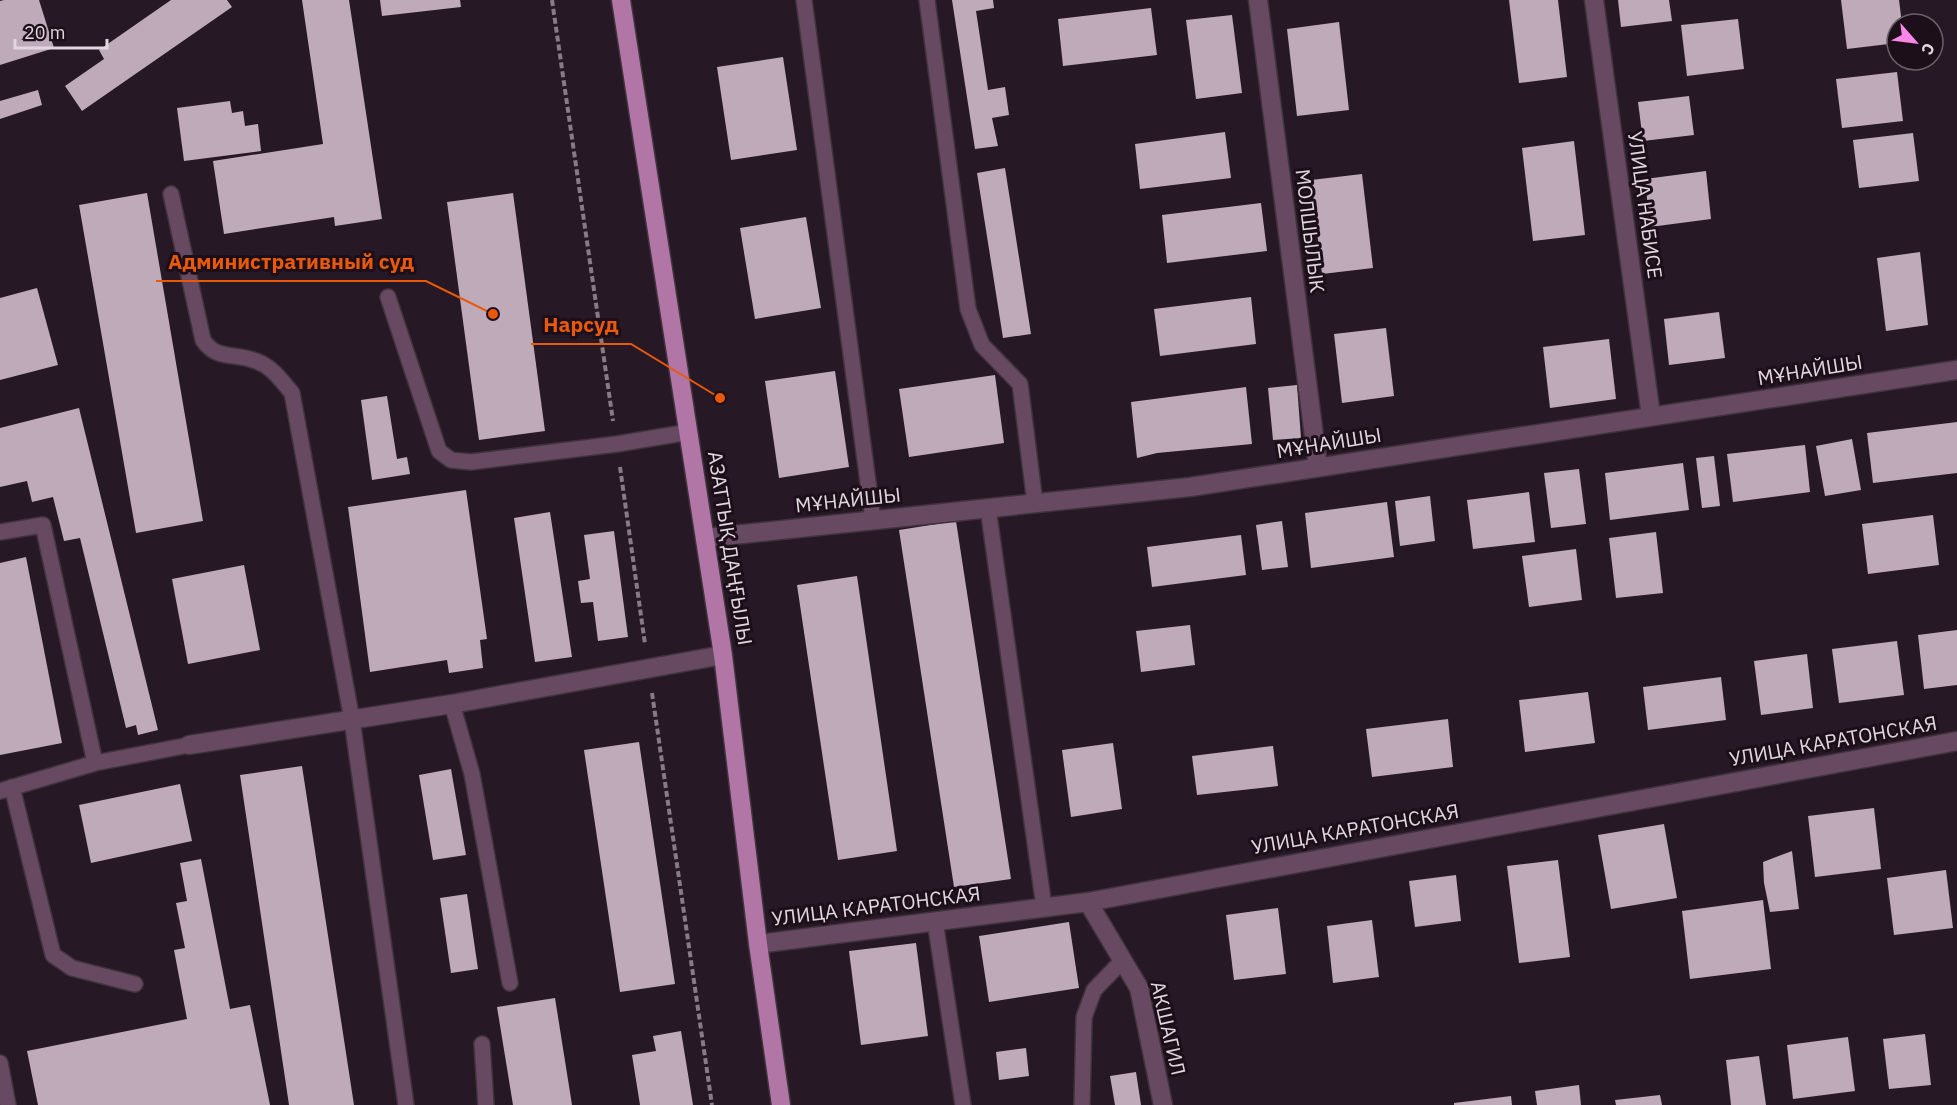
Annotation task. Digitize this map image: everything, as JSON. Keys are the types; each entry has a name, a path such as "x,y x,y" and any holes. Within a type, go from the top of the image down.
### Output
{"main road":[{"name":"АЗАТТЫҚ ДАҢҒЫЛЫ","path":"621,0 723,655 758,944 781,1105"}],"street":[{"name":"МОЛШЫЛЫК","path":"1258,0 1318,467"},
{"name":"УЛИЦА НАБИСЕ","path":"1594,0 1651,417"},
{"name":"МҰНАЙШЫ","path":"705,538 1190,487 1957,370"},
{"path":"189,745 452,705 723,655"},
{"name":"УЛИЦА КАРАТОНСКАЯ","path":"758,944 1088,902 1957,741"},
{"name":"АКШАГИЛ","path":"1088,902 1139,988 1163,1105"}],"lane":[{"path":"804,0 873,520"},
{"path":"927,0 968,309 982,345 1020,384 1035,503"},
{"path":"171,194 203,340 208,348 216,353 253,360 274,371 292,393 352,720 406,1105"},
{"path":"388,297 439,451 451,460 471,462 616,444 689,432"},
{"path":"988,508 1044,907"},
{"path":"0,532 43,525 95,763"},
{"path":"452,705 472,774 510,983"},
{"path":"135,984 72,968 53,955 6,789 95,763 189,745"},
{"path":"935,921 963,1105"},
{"path":"1082,1105 1084,1017 1094,990 1123,960"},
{"path":"482,1044 486,1105"},
{"path":"0,1063 8,1105"}],"path":[{"path":"552,0 712,1105"}],"building":[{"path":"39,0 54,48 0,65 0,1"},
{"path":"171,0 227,0 232,7 82,111 65,86 104,59 99,50"},
{"path":"302,0 349,0 382,219 335,226 334,217 224,234 213,161 323,144"},
{"path":"380,0 460,0 461,7 382,16"},
{"path":"952,0 993,0 994,8 976,11 988,90 1005,87 1009,115 992,118 998,146 975,149"},
{"path":"1509,0 1558,0 1567,77 1519,83"},
{"path":"1618,0 1669,0 1672,21 1621,27"},
{"path":"1841,0 1899,0 1900,12 1885,12 1885,44 1847,49"},
{"path":"1151,8 1157,55 1063,66 1058,19"},
{"path":"1232,15 1242,93 1196,99 1186,20"},
{"path":"1738,19 1744,69 1687,76 1681,25"},
{"path":"1339,22 1349,110 1297,116 1287,29"},
{"path":"783,57 797,150 731,160 717,67"},
{"path":"1897,72 1903,121 1842,128 1836,79"},
{"path":"38,90 42,105 0,119 0,101"},
{"path":"1689,96 1694,135 1643,141 1638,102"},
{"path":"230,101 232,113 243,111 245,126 258,124 261,151 184,161 177,108"},
{"path":"1225,132 1231,178 1140,189 1135,144"},
{"path":"1913,133 1919,181 1859,188 1853,140"},
{"path":"1574,141 1585,235 1533,241 1522,148"},
{"path":"1005,168 1031,334 1003,338 977,173"},
{"path":"1706,171 1711,219 1650,227 1645,179"},
{"path":"1362,174 1373,268 1322,274 1311,180"},
{"path":"147,193 203,521 136,533 79,205"},
{"path":"513,193 545,431 479,440 447,202"},
{"path":"1261,203 1267,251 1167,263 1162,215"},
{"path":"806,217 821,308 755,319 740,228"},
{"path":"1920,252 1928,325 1886,331 1877,258"},
{"path":"37,288 58,365 0,380 0,298"},
{"path":"1251,297 1256,344 1160,356 1154,309"},
{"path":"1719,312 1725,358 1669,365 1664,319"},
{"path":"1386,328 1394,396 1342,403 1334,334"},
{"path":"1609,339 1616,399 1550,408 1543,347"},
{"path":"835,371 849,467 779,478 765,381"},
{"path":"995,375 1004,443 909,457 899,389"},
{"path":"1297,385 1301,438 1273,440 1268,388"},
{"path":"1246,387 1252,444 1157,453 1137,458 1131,402"},
{"path":"387,396 397,459 407,457 410,474 372,480 361,400"},
{"path":"79,408 158,730 138,735 136,725 126,728 80,538 64,541 53,497 32,502 27,481 0,487 0,428"},
{"path":"1957,422 1957,473 1873,483 1867,433"},
{"path":"1852,439 1861,490 1825,496 1816,446"},
{"path":"1805,445 1810,492 1733,502 1727,454"},
{"path":"1714,456 1720,506 1702,508 1696,458"},
{"path":"1683,463 1689,510 1610,520 1605,473"},
{"path":"1579,469 1586,524 1551,528 1544,473"},
{"path":"466,490 487,639 480,640 483,668 449,673 447,660 370,672 348,507"},
{"path":"1529,492 1535,542 1473,549 1467,500"},
{"path":"1430,496 1435,541 1400,546 1395,501"},
{"path":"1387,502 1394,557 1311,568 1305,513"},
{"path":"550,512 572,657 535,662 514,518"},
{"path":"1933,515 1939,565 1868,574 1862,524"},
{"path":"956,521 1011,879 954,887 899,530"},
{"path":"1282,521 1288,567 1262,570 1256,525"},
{"path":"614,531 628,637 598,641 593,602 581,603 578,581 590,579 584,535"},
{"path":"1656,532 1663,593 1616,598 1609,538"},
{"path":"1241,535 1246,575 1152,587 1147,547"},
{"path":"1576,549 1582,600 1529,607 1522,556"},
{"path":"26,557 62,743 0,755 0,563"},
{"path":"244,565 260,650 188,664 172,579"},
{"path":"857,576 897,851 838,860 797,585"},
{"path":"1190,625 1195,665 1141,672 1136,631"},
{"path":"1957,630 1957,685 1924,689 1918,635"},
{"path":"1897,641 1904,695 1839,703 1832,649"},
{"path":"1807,654 1813,708 1761,715 1754,661"},
{"path":"1721,677 1726,720 1648,730 1643,687"},
{"path":"1588,692 1595,743 1525,752 1519,700"},
{"path":"1448,719 1453,767 1372,777 1366,729"},
{"path":"639,742 675,984 620,992 584,750"},
{"path":"1113,743 1122,809 1071,817 1062,750"},
{"path":"1273,746 1278,786 1197,795 1192,756"},
{"path":"302,766 354,1105 289,1105 240,775"},
{"path":"451,769 466,855 433,860 419,775"},
{"path":"180,784 192,841 91,863 79,805"},
{"path":"1874,808 1881,869 1815,877 1808,816"},
{"path":"1664,824 1677,898 1611,909 1598,835"},
{"path":"1792,851 1799,909 1770,912 1764,883 1763,862"},
{"path":"201,859 230,1009 250,1005 270,1105 38,1105 27,1051 187,1019 174,950 185,948 176,903 187,901 180,863"},
{"path":"1558,860 1570,957 1519,963 1507,866"},
{"path":"1946,870 1953,928 1894,935 1887,878"},
{"path":"1456,875 1461,921 1415,927 1409,881"},
{"path":"467,894 478,969 451,973 440,898"},
{"path":"1763,900 1771,969 1690,979 1682,911"},
{"path":"1278,908 1286,974 1234,980 1226,915"},
{"path":"1372,920 1379,977 1333,983 1327,926"},
{"path":"1069,922 1079,988 989,1002 979,936"},
{"path":"916,943 928,1036 861,1045 849,951"},
{"path":"555,998 572,1105 513,1105 497,1007"},
{"path":"681,1031 693,1105 640,1105 632,1055 656,1051 653,1036"},
{"path":"1925,1034 1931,1085 1889,1089 1883,1039"},
{"path":"1848,1037 1855,1091 1793,1099 1787,1045"},
{"path":"1026,1048 1029,1076 999,1080 996,1052"},
{"path":"1759,1056 1766,1105 1731,1105 1726,1060"},
{"path":"1136,1072 1141,1105 1115,1105 1110,1076"},
{"path":"1579,1085 1581,1105 1537,1105 1535,1091"},
{"path":"1660,1095 1662,1105 1616,1105 1615,1100"},
{"path":"1511,1096 1512,1105 1454,1105 1454,1103"}],"place":[{"name":"Административный суд","path":"493,314"},
{"name":"Нарсуд","path":"720,398"}]}
